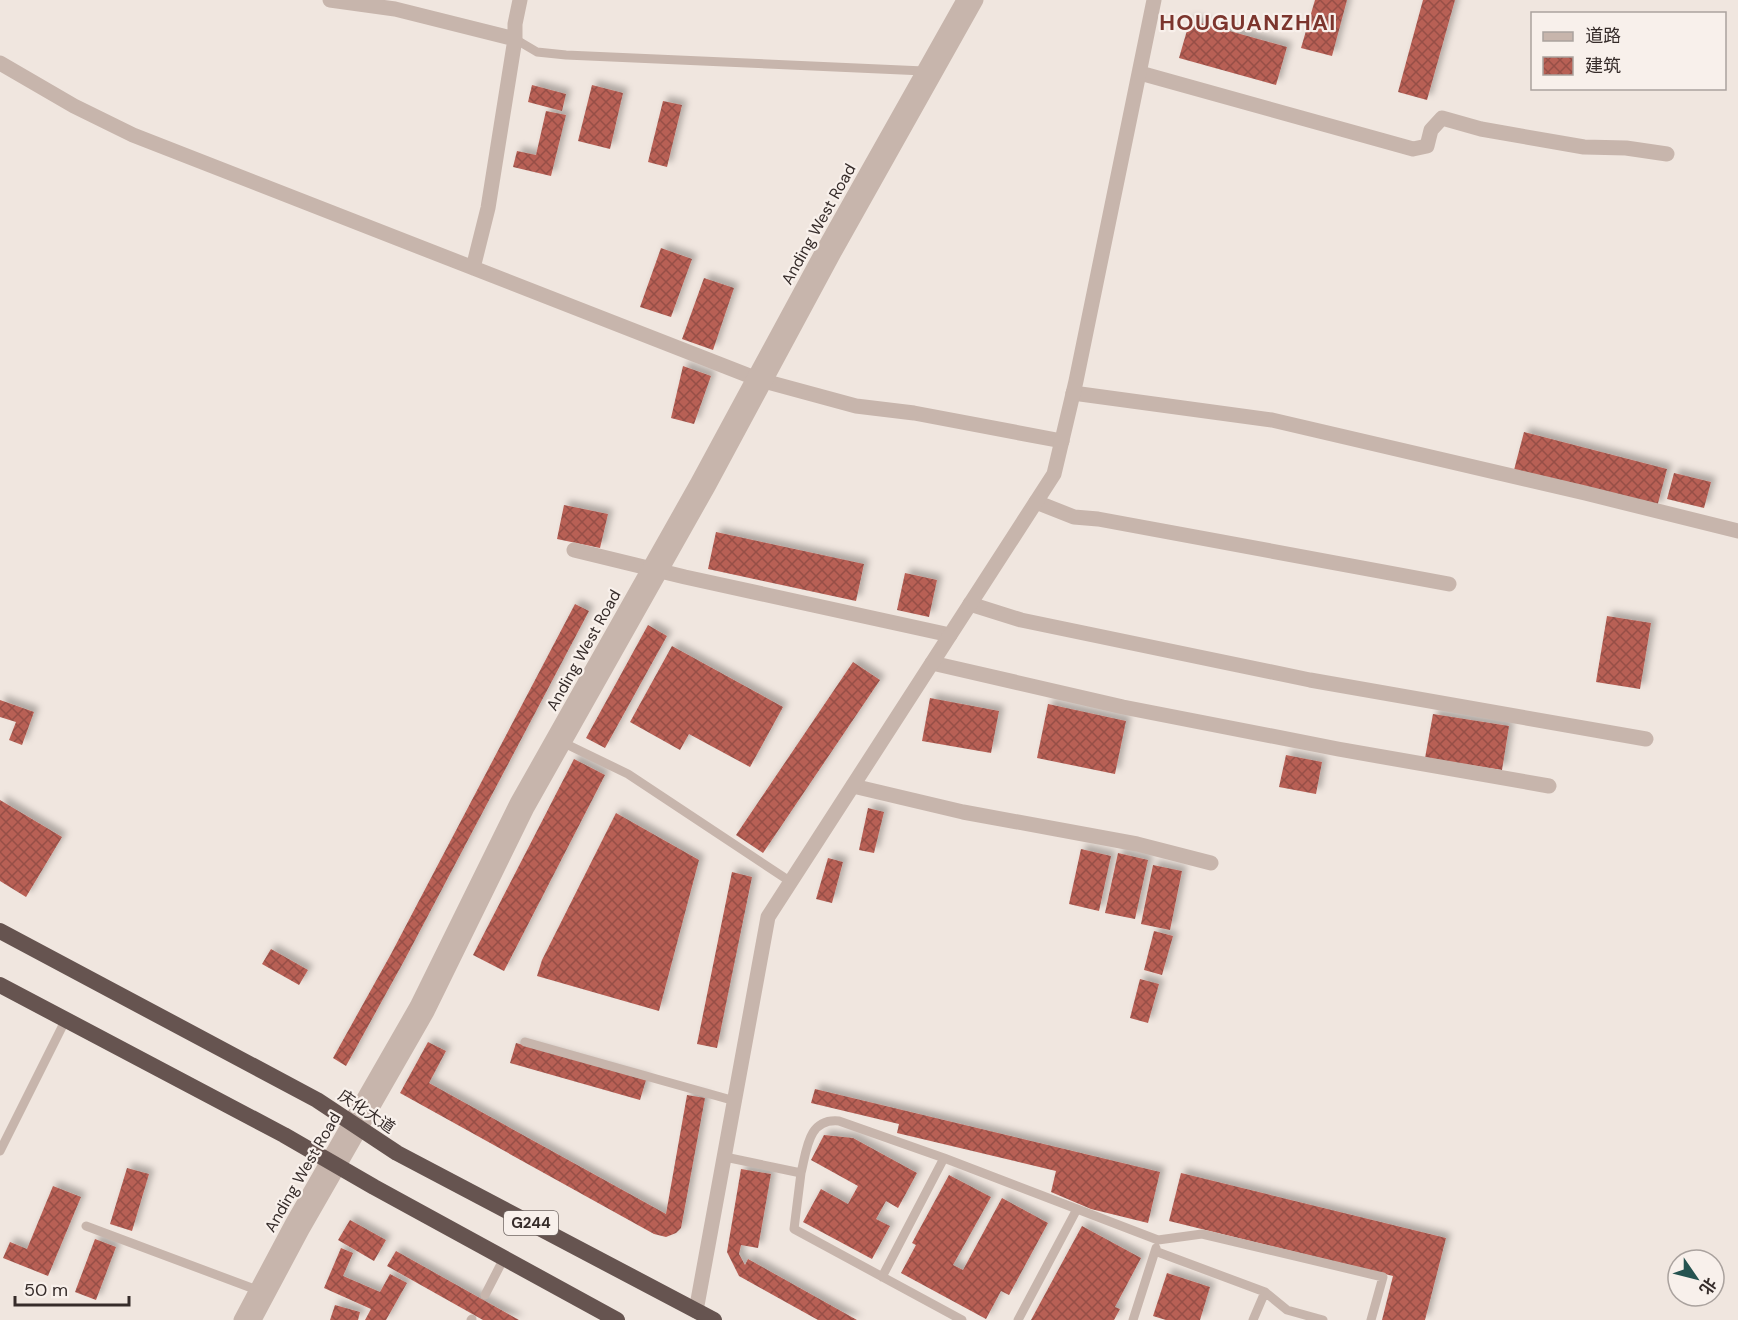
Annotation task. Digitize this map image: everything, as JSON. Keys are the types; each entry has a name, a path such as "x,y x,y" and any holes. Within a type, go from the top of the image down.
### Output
{"highway":[{"name":"庆化大道","path":"0,931 317,1100 397,1153 714,1320"},
{"name":"G244","path":"0,985 284,1135 617,1320"}],"street":[{"path":"330,0 395,9 514,39"},
{"path":"473,268 488,208 520,0"},
{"name":"Anding West Road","path":"241,1320 355,1125 427,1012 527,808 964,0"},
{"name":"Anding West Road","path":"760,379 976,0"},
{"path":"696,1311 768,917 1054,474 1073,393 1154,0"},
{"path":"0,63 74,106 133,135 760,379 856,406 914,413 1062,441"},
{"path":"1140,73 1413,149 1426,146 1431,130 1442,118 1480,129 1584,147 1626,148 1667,154"},
{"path":"1073,393 1272,420 1738,531"},
{"path":"1036,502 1074,517 1098,519 1449,584"},
{"path":"574,550 950,635"},
{"name":"Anding West Road","path":"355,1125 518,803 655,570"},
{"path":"970,604 1021,620 1310,680 1646,739"},
{"path":"932,663 1123,707 1338,749 1549,786"},
{"path":"852,786 963,813 1137,844 1211,863"},
{"name":"Anding West Road","path":"254,1320 333,1163"}],"lane":[{"path":"514,39 537,52 566,55 924,71"},
{"path":"564,743 628,774 791,882"},
{"path":"0,1151 65,1021"},
{"path":"525,1042 735,1101"},
{"path":"962,1320 794,1229 801,1173 811,1133 816,1127 831,1120 839,1121 944,1158 1158,1240 1202,1234 1383,1277 1371,1320"},
{"path":"724,1157 801,1173"},
{"path":"882,1277 944,1158"},
{"path":"1018,1320 1077,1209"},
{"path":"86,1226 257,1290"},
{"path":"1134,1320 1158,1240"},
{"path":"1155,1251 1265,1292 1287,1310 1323,1320"},
{"path":"484,1295 504,1258"},
{"path":"1253,1320 1265,1292"}],"building":[{"path":"1315,0 1347,0 1332,56 1301,48"},
{"path":"1423,0 1455,0 1427,100 1398,92"},
{"path":"1190,20 1287,47 1276,85 1179,58"},
{"path":"532,85 566,94 562,111 528,102"},
{"path":"592,85 623,93 610,149 578,141"},
{"path":"663,101 682,105 667,167 648,162"},
{"path":"546,111 566,115 551,176 513,167 517,151 536,155"},
{"path":"661,248 692,259 671,317 640,307"},
{"path":"704,278 734,288 713,350 682,339"},
{"path":"683,366 711,376 694,424 671,418"},
{"path":"1524,432 1667,469 1657,507 1514,470"},
{"path":"1674,473 1711,482 1704,508 1667,499"},
{"path":"564,505 608,514 600,548 557,539"},
{"path":"716,532 864,564 856,601 708,569"},
{"path":"905,573 937,580 929,617 897,610"},
{"path":"575,604 589,611 346,1066 333,1058 391,954"},
{"path":"1607,616 1651,623 1640,689 1596,682"},
{"path":"648,625 667,636 605,748 586,738"},
{"path":"672,646 783,707 750,767 689,734 680,750 630,722"},
{"path":"853,662 880,680 763,853 736,835"},
{"path":"930,698 999,711 991,753 922,741"},
{"path":"0,700 34,712 22,745 9,740 16,722 0,717"},
{"path":"1048,704 1126,721 1115,774 1037,758"},
{"path":"1433,714 1509,726 1502,770 1425,758"},
{"path":"1286,755 1322,762 1316,794 1279,787"},
{"path":"574,759 605,775 504,971 473,955"},
{"path":"0,800 62,837 26,897 0,881"},
{"path":"868,808 884,812 874,853 859,850"},
{"path":"616,813 699,860 659,1011 537,976 542,960"},
{"path":"1081,849 1111,856 1099,911 1069,904"},
{"path":"1118,853 1148,860 1135,919 1105,913"},
{"path":"828,858 843,862 832,903 816,899"},
{"path":"1153,865 1182,871 1170,930 1141,924"},
{"path":"732,872 752,877 717,1048 697,1044"},
{"path":"1154,931 1173,936 1162,975 1144,970"},
{"path":"271,949 308,970 299,985 262,964"},
{"path":"1140,979 1159,984 1148,1023 1130,1018"},
{"path":"428,1042 446,1051 429,1083 666,1214 687,1095 705,1098 681,1228 666,1237 654,1234 400,1093"},
{"path":"516,1043 646,1080 640,1100 510,1063"},
{"path":"815,1089 1160,1172 1148,1223 1091,1209 1051,1192 1056,1171 897,1133 899,1124 811,1103"},
{"path":"824,1135 853,1138 917,1173 898,1208 886,1201 876,1219 890,1226 872,1259 803,1222 821,1189 848,1204 858,1186 811,1160"},
{"path":"127,1168 149,1174 132,1231 110,1224"},
{"path":"741,1169 771,1174 758,1248 741,1245 739,1254 745,1265 748,1259 857,1320 818,1320 739,1276 727,1252"},
{"path":"1181,1173 1446,1238 1425,1320 1382,1320 1393,1276 1169,1221"},
{"path":"949,1175 991,1197 953,1265 963,1270 1002,1198 1048,1223 1009,1295 1001,1291 986,1319 901,1273 916,1245 912,1243"},
{"path":"53,1186 81,1197 48,1276 3,1258 10,1242 27,1249"},
{"path":"350,1220 386,1240 374,1261 338,1240"},
{"path":"1082,1226 1141,1258 1115,1307 1120,1309 1114,1320 1031,1320"},
{"path":"95,1239 116,1247 96,1300 75,1292"},
{"path":"341,1248 353,1253 343,1276 380,1292 390,1274 407,1283 386,1320 365,1320 371,1309 324,1288"},
{"path":"396,1251 519,1320 483,1320 387,1266"},
{"path":"1167,1273 1210,1287 1200,1320 1166,1320 1153,1316"},
{"path":"335,1305 360,1312 358,1320 330,1320"}],"district":[{"name":"HOUGUANZHAI","path":"1248,22"}]}
